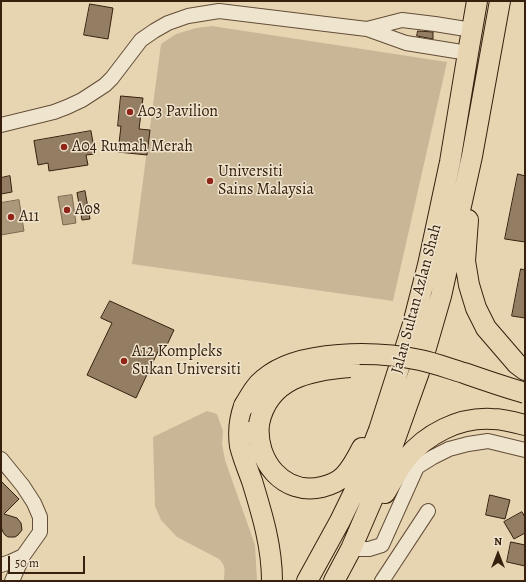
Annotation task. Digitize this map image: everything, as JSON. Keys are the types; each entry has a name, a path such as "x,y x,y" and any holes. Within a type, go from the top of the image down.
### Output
{"highway":[{"name":"Jalan Sultan Azlan Shah","path":"307,581 340,521 358,484 379,430 413,324 428,264 450,162 477,1"},
{"name":"Jalan Sultan Azlan Shah","path":"334,581 351,549 393,447 419,372 441,296 472,156 500,1"},
{"path":"472,156 466,261 469,285 476,308 486,328 521,367"},
{"path":"272,581 272,566 264,522 243,458 238,434 244,406 255,388 264,379 283,368 314,358 350,354 375,354 421,360 525,393"},
{"path":"395,383 354,464 339,480 326,486 302,488 284,480 276,474 266,462 258,437 258,424 266,403 276,390 283,385 299,377 334,369 349,367 382,367 411,371 436,377 525,405"},
{"path":"351,549 405,460 428,438 461,422 480,419 492,418 525,425"}],"street":[{"path":"1,125 54,112 82,100 112,78 141,40 154,31 168,23 188,16 219,11 367,29 406,43 468,53"},
{"path":"367,29 402,20 472,30"},
{"path":"351,549 369,550 382,545 417,467 433,457 449,449 488,441 525,450"},
{"path":"1,459 19,481 34,503 40,517 40,532 23,556 12,581"},
{"path":"382,581 428,511"},
{"path":"1,565 23,556"}],"shaded area":[{"path":"212,26 447,62 393,301 132,264 161,44 176,34 196,28"},
{"name":"A08","path":"72,195 76,223 63,225 58,197"},
{"name":"A11","path":"19,200 24,231 1,235 1,203"},
{"path":"207,411 217,414 223,431 222,444 225,460 255,545 257,581 224,581 225,572 222,562 177,537 161,520 155,506 153,437"}],"building":[{"path":"90,4 113,8 108,39 84,35"},
{"path":"418,31 433,32 433,39 417,36"},
{"name":"A03 Pavilion","path":"121,96 143,98 139,129 150,130 147,155 118,152 121,126 118,126"},
{"name":"A04 Rumah Merah","path":"91,131 95,154 86,155 88,165 49,171 48,163 38,165 34,141"},
{"path":"518,174 525,176 525,242 505,239"},
{"path":"10,176 12,192 1,194 1,178"},
{"path":"85,191 90,219 82,220 77,193"},
{"path":"521,269 525,270 525,318 512,316"},
{"name":"A12 Kompleks Sukan Universiti","path":"110,301 174,330 166,347 161,345 136,398 87,375 112,323 101,318"},
{"path":"1,481 19,499 4,514 17,518 21,523 22,530 15,537 8,537 5,535 1,527"},
{"path":"490,495 510,500 505,519 486,515"},
{"path":"522,512 525,517 525,533 514,539 504,522"},
{"path":"511,542 525,545 525,566 507,562"}],"place":[{"name":"A03 Pavilion","path":"130,112"},
{"name":"A04 Rumah Merah","path":"64,147"},
{"name":"Universiti Sains Malaysia","path":"210,181"},
{"name":"A08","path":"67,210"},
{"name":"A11","path":"11,217"},
{"name":"A12 Kompleks Sukan Universiti","path":"124,361"}]}
